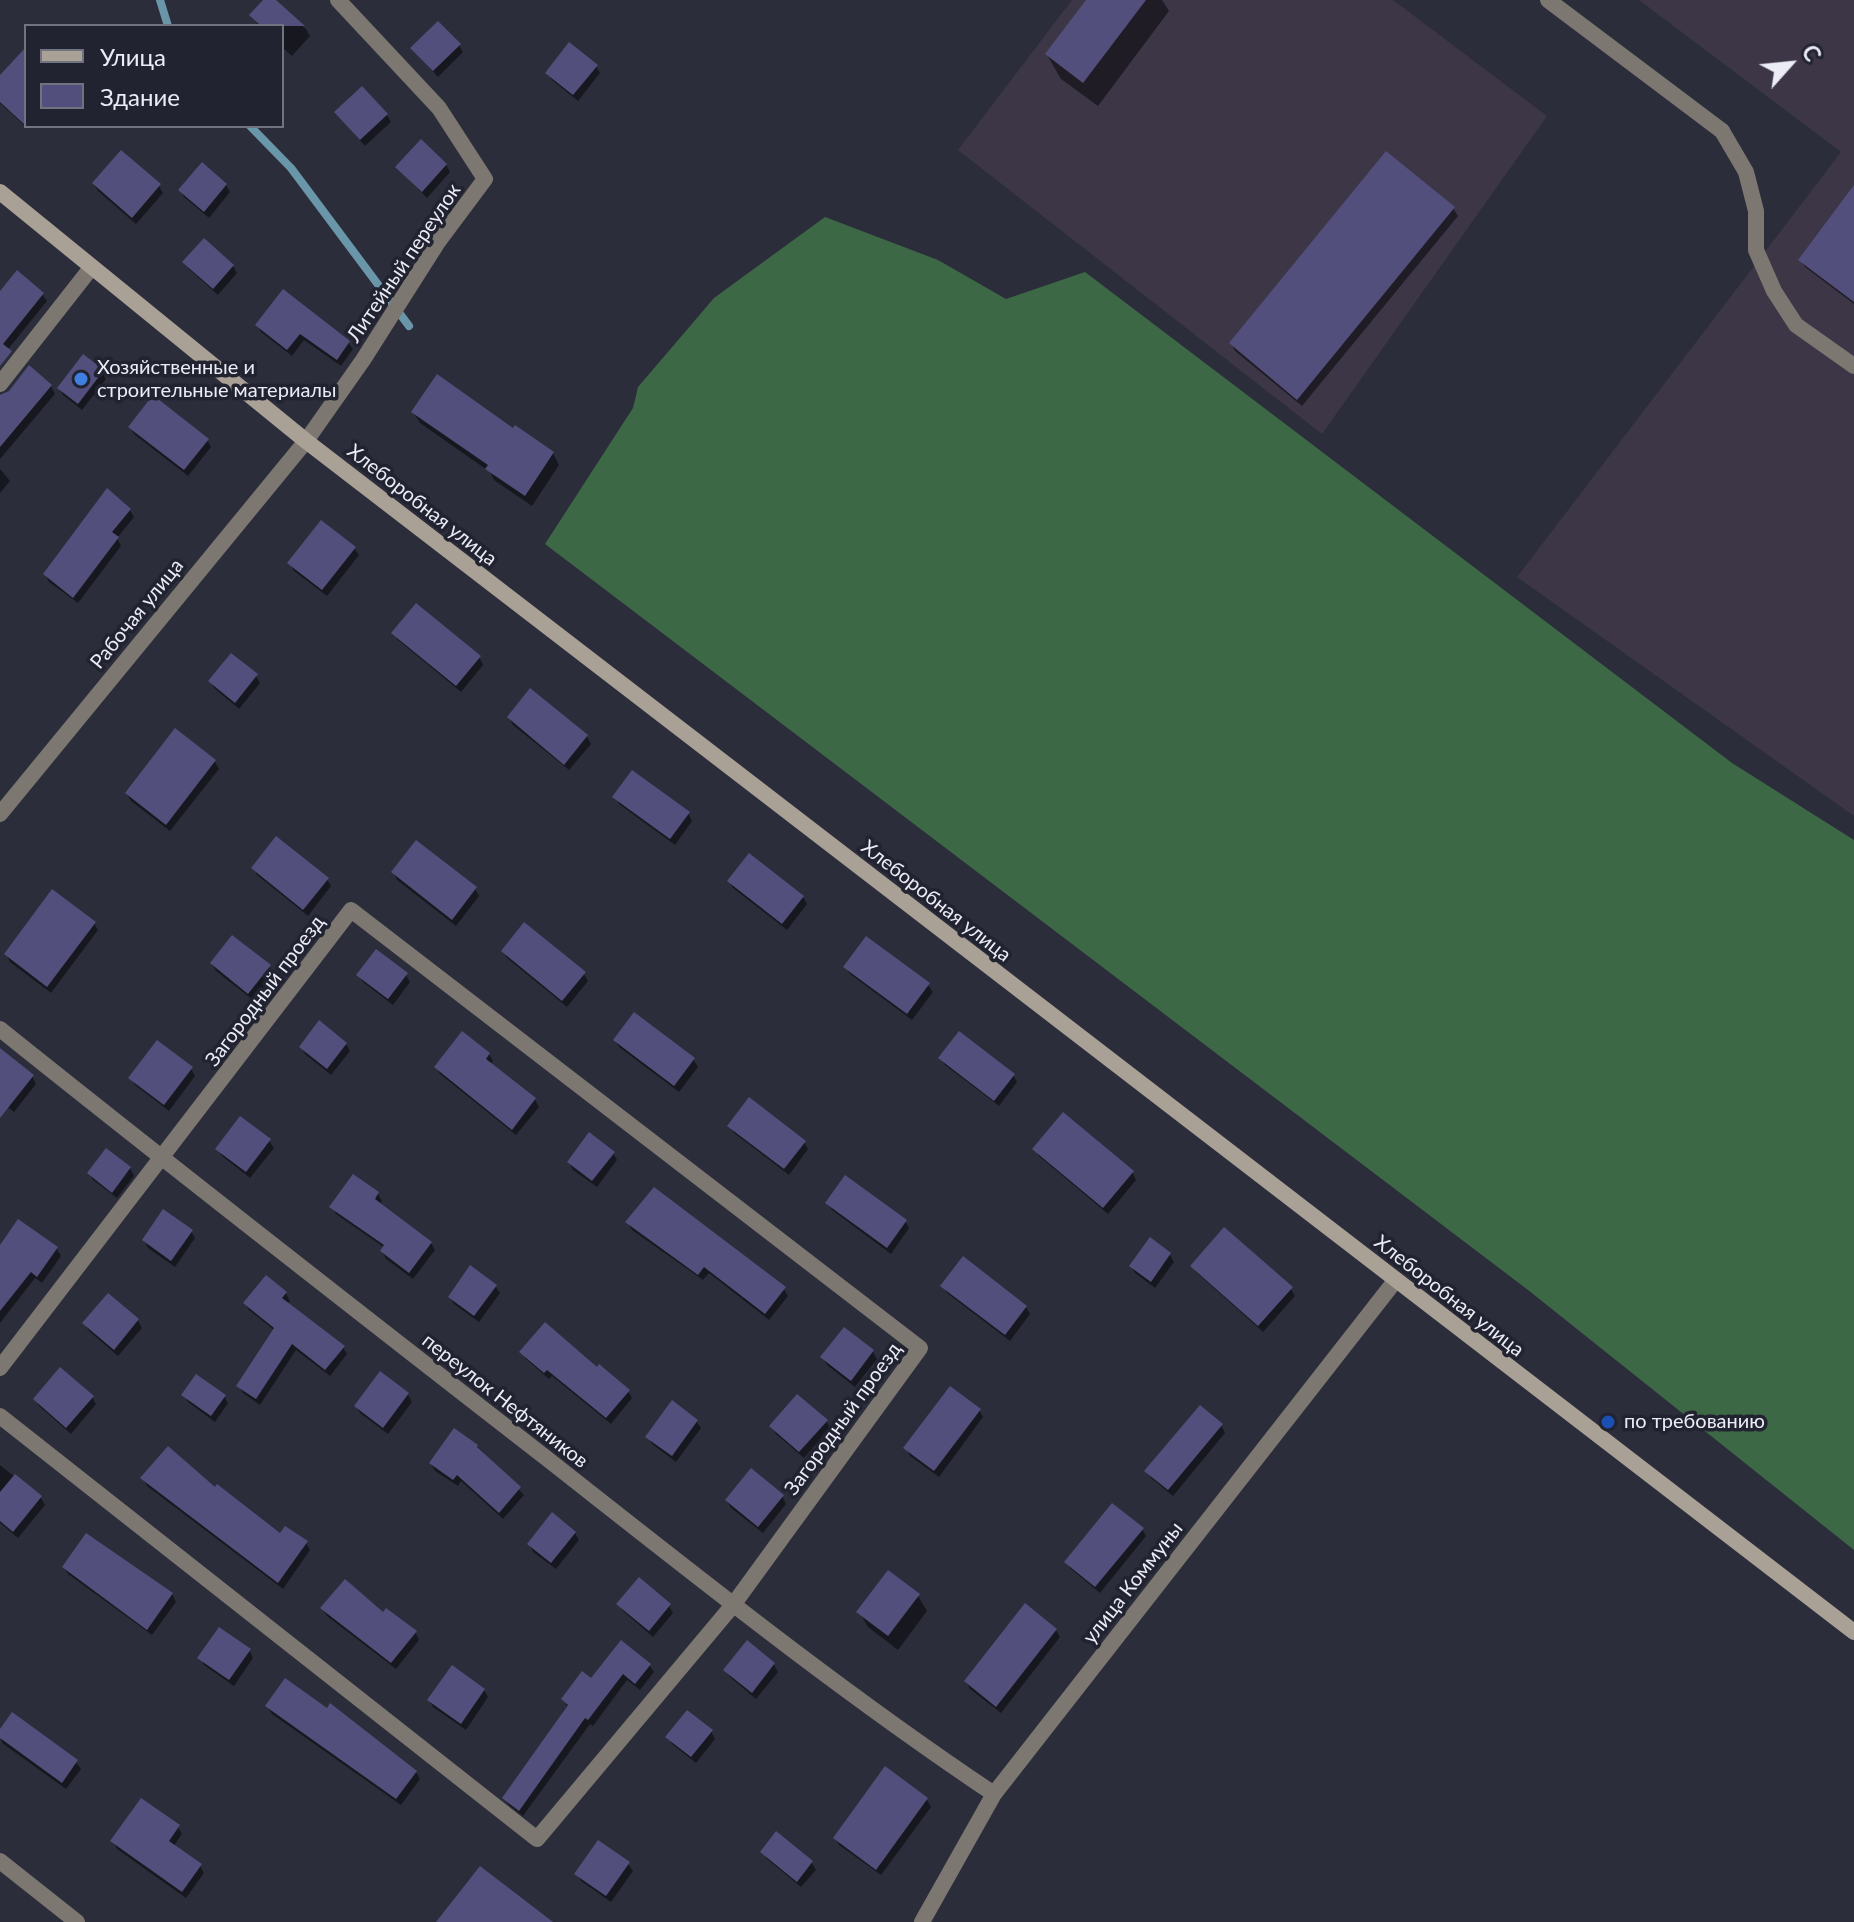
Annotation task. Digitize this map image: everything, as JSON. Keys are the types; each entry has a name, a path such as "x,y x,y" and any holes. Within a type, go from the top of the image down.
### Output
{"main road":[{"name":"Хлеборобная улица","path":"0,192 306,441 1854,1632"}],"street":[{"name":"Литейный переулок","path":"306,441 363,360 438,242 485,179 439,108 338,0"},
{"path":"1548,0 1722,131 1746,172 1756,211 1756,250 1774,291 1796,325 1854,366"},
{"path":"0,384 91,268"},
{"name":"Рабочая улица","path":"0,814 306,441"},
{"name":"Загородный проезд","path":"0,1368 351,910 920,1348 733,1605 537,1839 0,1416"},
{"name":"переулок Нефтяников","path":"0,1029 733,1605 929,1751 994,1794"},
{"name":"улица Коммуны","path":"922,1922 994,1794 1395,1281"},
{"path":"0,1861 77,1922"}],"shaded area":[{"path":"1072,0 1393,0 1547,116 1322,434 958,150"},
{"path":"1639,0 1854,0 1854,816 1517,577 1841,152"}],"green space":[{"path":"825,217 938,260 1006,299 1085,272 1732,763 1854,840 1854,1550 1528,1290 545,544 633,408 638,387 714,298"}],"building":[{"path":"263,0 276,0 305,26 259,24 249,15"},
{"path":"1086,0 1146,0 1083,83 1045,54"},
{"path":"438,21 461,44 433,71 410,48"},
{"path":"569,42 598,65 573,95 545,73"},
{"path":"24,49 24,124 0,102 0,75"},
{"path":"362,86 388,114 360,140 334,112"},
{"path":"421,139 447,164 422,192 395,167"},
{"path":"121,150 161,184 132,218 92,183"},
{"path":"1386,151 1455,207 1297,400 1229,343"},
{"path":"202,162 227,184 204,212 178,190"},
{"path":"1854,185 1854,302 1798,260"},
{"path":"204,238 234,265 213,289 182,262"},
{"path":"17,270 44,293 3,344 12,351 0,366 0,291"},
{"path":"283,289 350,341 337,360 300,334 287,350 255,325"},
{"path":"83,354 104,370 78,404 57,388"},
{"path":"29,365 52,385 0,447 0,395 9,391"},
{"path":"437,374 513,428 515,425 554,452 525,496 485,469 488,465 411,412"},
{"path":"153,395 209,439 184,470 128,427"},
{"path":"107,488 131,509 112,532 119,537 73,598 43,574"},
{"path":"321,520 356,547 322,590 287,563"},
{"path":"416,603 481,656 456,686 391,633"},
{"path":"231,653 258,674 235,703 208,681"},
{"path":"530,688 588,735 564,765 507,717"},
{"path":"175,728 216,760 166,825 125,793"},
{"path":"632,770 690,812 670,839 612,797"},
{"path":"276,836 329,878 303,910 251,868"},
{"path":"416,840 477,887 452,920 391,872"},
{"path":"749,853 804,896 782,924 727,881"},
{"path":"52,889 96,922 47,987 4,954"},
{"path":"524,922 586,972 562,1001 501,951"},
{"path":"232,935 271,965 248,994 210,963"},
{"path":"866,936 930,983 907,1014 843,967"},
{"path":"376,949 408,973 388,999 356,975"},
{"path":"634,1012 695,1058 674,1086 613,1040"},
{"path":"319,1020 347,1043 327,1069 299,1047"},
{"path":"462,1031 490,1053 486,1059 536,1098 512,1130 434,1067"},
{"path":"959,1031 1015,1074 994,1101 938,1058"},
{"path":"157,1040 193,1067 164,1105 128,1078"},
{"path":"0,1048 34,1075 0,1118"},
{"path":"749,1097 806,1141 784,1169 727,1126"},
{"path":"1063,1112 1134,1171 1103,1208 1032,1149"},
{"path":"240,1116 271,1139 246,1172 215,1149"},
{"path":"589,1132 615,1152 592,1181 567,1162"},
{"path":"106,1148 131,1167 112,1193 87,1173"},
{"path":"353,1174 379,1192 375,1199 432,1242 409,1273 380,1251 384,1245 329,1207"},
{"path":"845,1175 907,1220 887,1248 825,1203"},
{"path":"654,1187 786,1287 765,1314 704,1267 698,1275 625,1222"},
{"path":"163,1209 193,1230 171,1261 142,1240"},
{"path":"18,1219 58,1247 37,1277 31,1272 0,1311 0,1245"},
{"path":"1224,1227 1293,1287 1258,1326 1190,1266"},
{"path":"1150,1237 1171,1253 1151,1282 1129,1266"},
{"path":"963,1256 1027,1306 1005,1335 940,1286"},
{"path":"470,1265 497,1285 474,1316 448,1297"},
{"path":"266,1275 287,1292 282,1298 345,1346 325,1370 292,1344 256,1399 236,1386 274,1328 243,1303"},
{"path":"108,1293 139,1319 114,1350 82,1323"},
{"path":"545,1322 597,1367 599,1364 630,1390 606,1418 547,1370 544,1373 519,1352"},
{"path":"844,1327 874,1350 851,1381 820,1357"},
{"path":"60,1367 94,1396 66,1428 33,1399"},
{"path":"380,1371 409,1393 383,1428 354,1406"},
{"path":"196,1374 226,1395 211,1416 181,1395"},
{"path":"950,1386 981,1409 934,1471 903,1448"},
{"path":"797,1394 828,1420 799,1452 769,1426"},
{"path":"672,1400 698,1420 672,1456 645,1437"},
{"path":"1200,1405 1223,1424 1168,1490 1144,1471"},
{"path":"454,1428 478,1445 521,1487 499,1513 457,1475 453,1480 429,1463"},
{"path":"168,1446 215,1487 217,1484 280,1533 285,1526 308,1541 278,1583 140,1478"},
{"path":"751,1468 784,1495 758,1527 725,1500"},
{"path":"15,1474 42,1496 13,1532 0,1521 0,1492"},
{"path":"1112,1503 1144,1528 1095,1587 1064,1562"},
{"path":"552,1512 576,1532 551,1563 527,1544"},
{"path":"86,1533 173,1593 147,1630 62,1567"},
{"path":"888,1570 920,1594 888,1636 856,1612"},
{"path":"639,1577 671,1604 649,1631 616,1604"},
{"path":"345,1579 383,1612 386,1608 417,1631 391,1663 320,1608"},
{"path":"1025,1603 1057,1629 996,1707 964,1681"},
{"path":"219,1627 251,1649 229,1680 197,1658"},
{"path":"621,1640 651,1664 635,1684 623,1674 588,1720 585,1718 519,1811 502,1798 568,1705 561,1699 582,1671 591,1678"},
{"path":"747,1640 775,1663 752,1693 723,1670"},
{"path":"452,1665 485,1689 461,1724 427,1700"},
{"path":"285,1678 327,1708 330,1703 417,1771 396,1799 265,1706"},
{"path":"687,1710 713,1730 691,1757 665,1737"},
{"path":"12,1712 78,1760 62,1783 0,1738 0,1729"},
{"path":"885,1766 928,1798 876,1870 833,1838"},
{"path":"141,1798 180,1825 169,1841 202,1864 182,1892 110,1841"},
{"path":"776,1831 813,1861 797,1882 760,1852"},
{"path":"598,1840 630,1862 606,1896 574,1874"},
{"path":"480,1866 553,1922 436,1922"}],"waterway":[{"path":"160,0 167,24"},
{"path":"252,128 291,168 409,326"}],"place":[{"name":"Хозяйственные и строительные материалы","path":"81,379"},
{"name":"по требованию","path":"1608,1422"}]}
